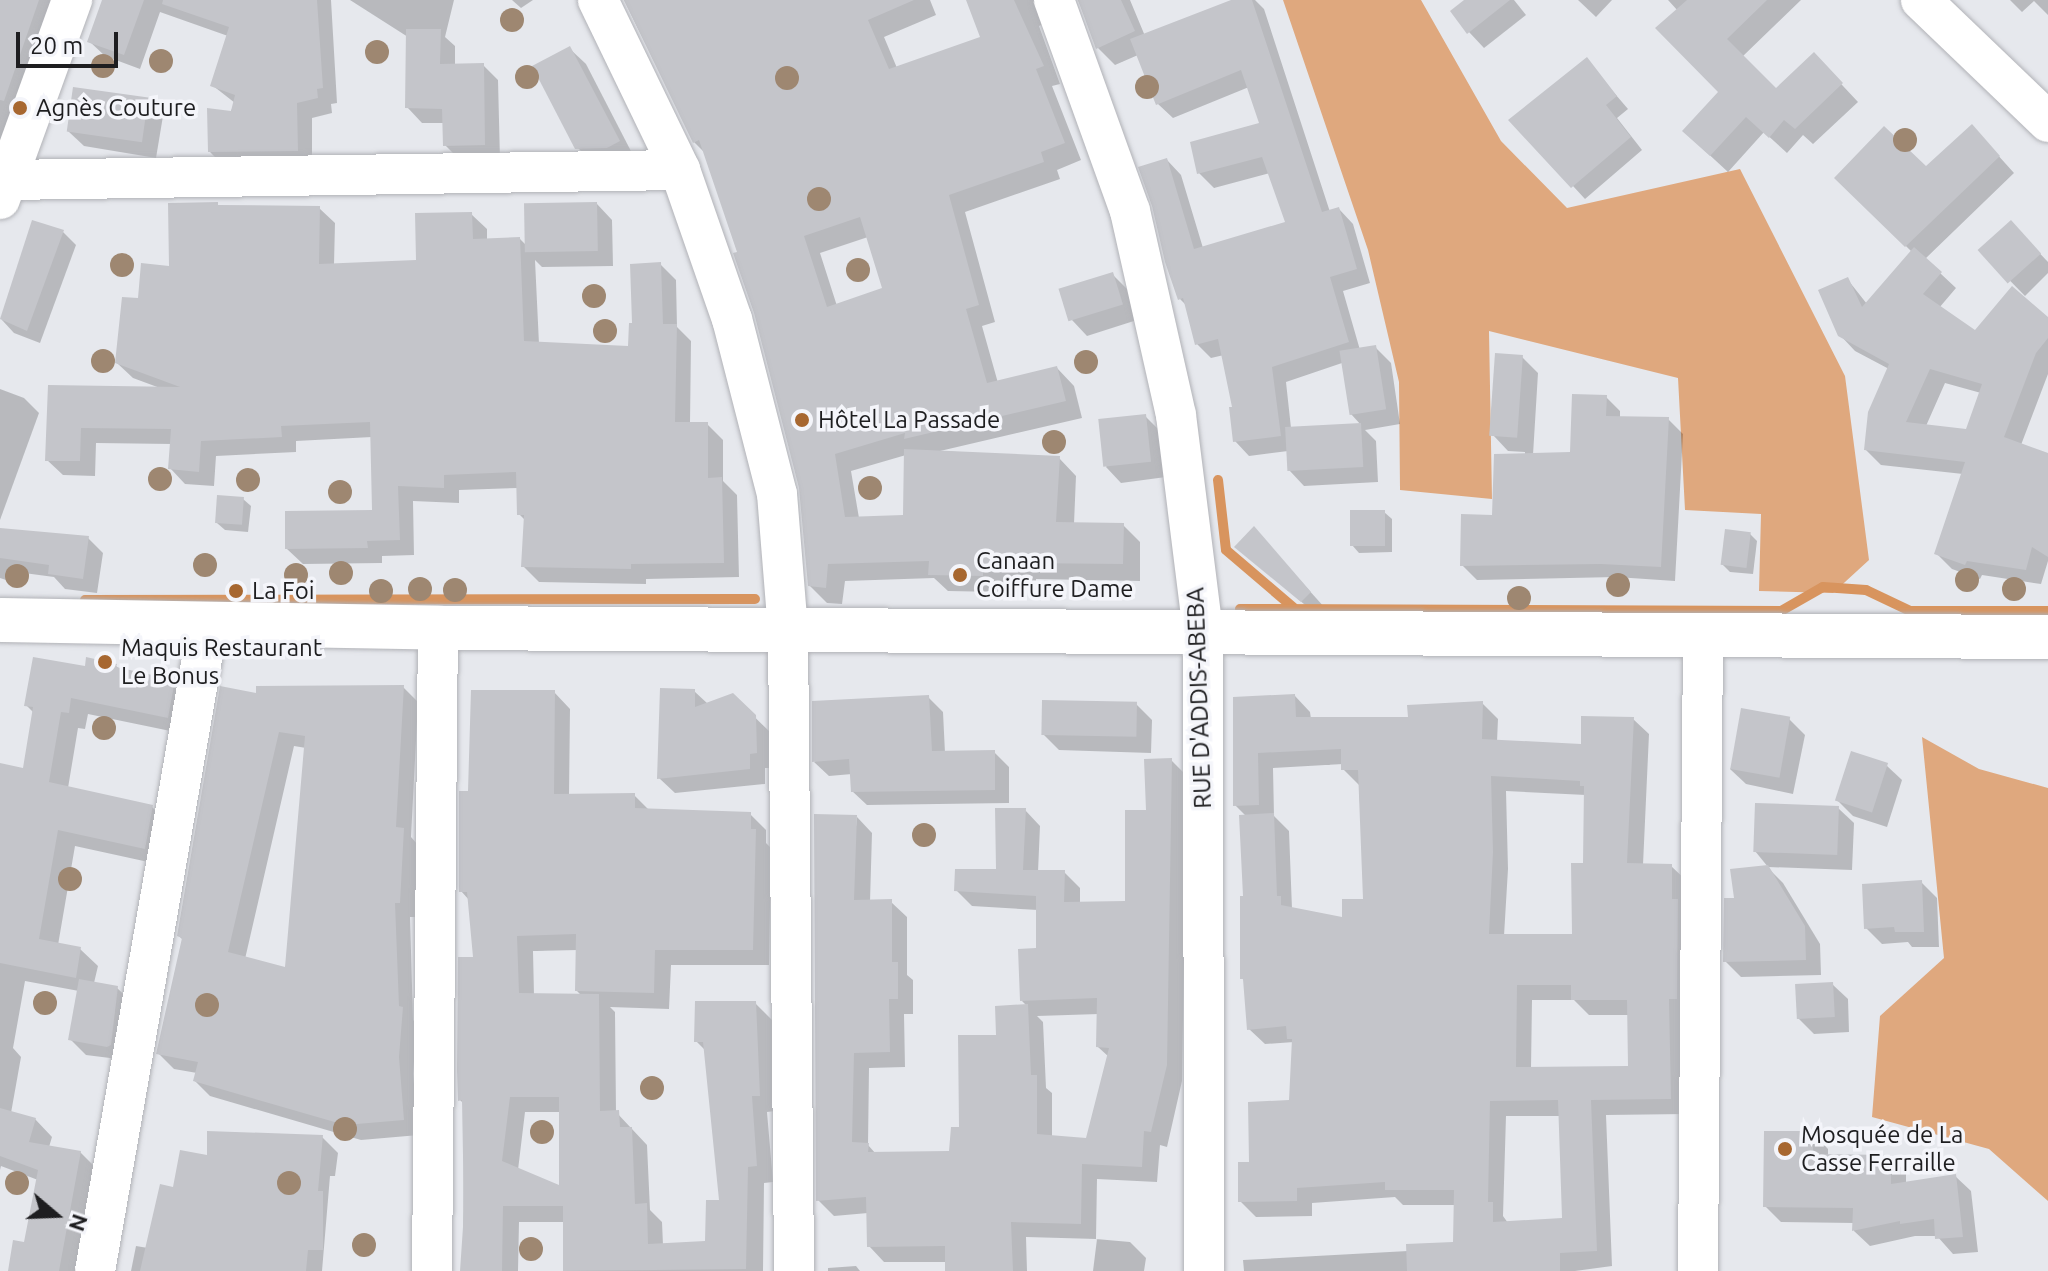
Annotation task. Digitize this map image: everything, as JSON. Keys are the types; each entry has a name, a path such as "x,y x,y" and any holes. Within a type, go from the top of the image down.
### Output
{"street":[{"path":"72,0 3,189 680,170"},
{"path":"598,0 680,170 732,319 777,494 788,630 794,1271"},
{"name":"RUE D'ADDIS-ABEBA","path":"1054,0 1130,211 1176,415 1203,632 1204,1271"},
{"path":"1921,0 2048,122"},
{"path":"0,620 438,628 2048,637"},
{"path":"95,1271 208,624"},
{"path":"432,1271 438,628"},
{"path":"1698,1271 1703,635"}],"shaded area":[{"path":"1283,0 1421,0 1501,141 1567,208 1740,169 1845,376 1869,560 1833,593 1759,591 1761,514 1685,510 1678,378 1489,331 1492,499 1400,490 1399,382 1368,250"},
{"path":"1922,737 1979,769 2048,788 2048,1201 1989,1149 1872,1117 1880,1016 1944,958"}],"building":[{"path":"0,0 39,0 4,101 0,100"},
{"path":"102,0 144,0 124,55 87,42"},
{"path":"163,0 317,0 323,88 317,89 318,98 297,103 298,151 208,152 207,108 231,111 235,95 210,86 229,27 162,4"},
{"path":"624,0 914,0 868,20 889,69 980,37 966,0 1014,0 1044,66 1036,69 1065,143 1041,152 1044,162 949,195 979,305 966,309 987,383 1057,366 1066,401 904,439 905,433 835,454 845,517 903,515 904,449 1060,456 1056,522 1124,523 1123,564 1019,563 1019,569 983,568 983,576 928,575 929,561 828,564 826,588 808,586 799,488 754,313 699,140 693,143","holes":["860,217 882,288 827,307 804,236"]},
{"path":"1078,0 1121,0 1135,31 1096,49"},
{"path":"1231,0 1252,0 1322,212 1339,207 1357,269 1330,277 1349,342 1272,367 1281,436 1233,442 1229,407 1232,407 1218,339 1195,345 1183,298 1178,300 1165,262 1152,206 1138,167 1167,158 1194,249 1285,222 1262,157 1197,174 1190,142 1259,123 1241,70 1156,105 1130,39"},
{"path":"1464,0 1510,0 1467,34 1450,11"},
{"path":"1687,0 1767,0 1727,39 1776,88 1814,52 1843,83 1795,129 1784,120 1769,138 1746,117 1710,156 1682,131 1718,92 1655,28"},
{"path":"406,29 441,29 440,64 484,63 485,145 443,146 442,109 405,108"},
{"path":"570,46 620,141 607,148 575,149 532,66"},
{"path":"1587,57 1617,96 1606,105 1631,137 1571,188 1508,120"},
{"path":"73,87 148,98 142,142 67,132"},
{"path":"1972,124 2000,156 1905,247 1834,178 1884,126 1926,166"},
{"path":"218,202 218,205 320,206 319,264 416,260 415,213 472,212 473,239 520,237 524,341 628,346 629,323 632,323 630,264 661,262 663,324 677,324 675,422 708,422 708,478 722,477 724,563 631,564 631,569 521,567 524,515 517,515 516,472 444,475 444,488 398,486 400,540 367,541 368,548 285,549 285,511 372,510 370,422 281,426 282,437 201,441 199,472 168,469 171,429 81,428 80,461 45,461 48,385 180,387 115,363 122,297 138,298 141,263 169,266 168,203"},
{"path":"597,202 598,251 525,252 524,203"},
{"path":"32,220 64,230 27,331 0,319"},
{"path":"2011,220 2041,253 2008,284 1978,250"},
{"path":"1914,247 1942,272 1923,294 1975,330 2012,286 2048,317 2048,338 2036,353 2004,437 2048,453 2048,557 2032,547 2026,570 1967,561 1965,565 1934,554 1965,462 1864,450 1868,412 1889,364 1838,336 1818,290 1848,277 1862,307","holes":["1930,369 1982,384 1966,429 1906,422"]},
{"path":"1113,272 1123,305 1068,321 1058,289"},
{"path":"1376,345 1386,409 1350,415 1339,351"},
{"path":"1495,353 1523,355 1517,438 1489,436"},
{"path":"1572,394 1607,395 1606,416 1669,417 1661,567 1601,564 1460,566 1461,514 1492,515 1494,454 1570,452"},
{"path":"1146,414 1151,462 1103,467 1098,419"},
{"path":"1361,423 1363,467 1287,471 1285,427"},
{"path":"217,495 244,497 242,525 215,523"},
{"path":"1350,510 1385,510 1385,546 1350,546"},
{"path":"1254,526 1311,592 1301,602 1234,547"},
{"path":"0,528 89,536 83,579 48,574 49,565 0,558"},
{"path":"1725,529 1751,532 1746,568 1721,565"},
{"path":"33,657 85,666 86,657 175,680 168,718 71,698 69,713 61,712 49,782 153,805 145,849 58,830 39,939 81,947 76,978 0,963 0,763 23,768 33,707 24,706"},
{"path":"404,685 396,827 404,828 400,903 395,903 399,1006 403,1007 399,1057 404,1120 345,1125 193,1081 198,1062 156,1054 182,938 177,936 220,686 256,693 256,686","holes":["279,732 305,736 285,967 228,952"]},
{"path":"660,688 695,689 695,707 733,693 756,715 757,753 750,754 750,769 657,779"},
{"path":"471,690 555,690 554,794 635,793 635,808 751,812 751,829 756,829 753,950 655,950 654,993 575,991 576,934 517,936 519,993 599,994 600,1111 619,1110 620,1127 632,1127 635,1204 647,1203 648,1244 705,1241 706,1200 719,1200 703,1042 694,1042 695,1001 756,1001 760,1096 752,1096 757,1166 748,1167 746,1269 563,1271 563,1206 503,1206 502,1271 460,1271 464,1212 462,1100 458,1101 457,1070 458,957 473,957 467,892 459,892 459,791 468,791","holes":["510,1097 559,1097 559,1185 502,1161"]},
{"path":"1295,694 1296,717 1408,717 1407,705 1483,701 1482,739 1581,744 1581,716 1634,717 1627,863 1672,864 1672,899 1678,899 1677,999 1669,999 1671,1099 1591,1100 1597,1251 1560,1253 1560,1271 1407,1271 1406,1244 1453,1242 1454,1190 1385,1190 1385,1182 1297,1188 1297,1201 1238,1202 1238,1162 1249,1162 1248,1102 1289,1100 1292,1039 1287,1039 1286,1026 1247,1030 1243,979 1240,979 1240,896 1243,896 1239,815 1274,813 1277,896 1281,896 1281,905 1342,917 1342,899 1363,899 1358,770 1341,770 1341,749 1258,753 1259,805 1233,806 1233,697","holes":["1491,776 1580,781 1580,786 1584,786 1583,863 1571,863 1572,934 1489,934 1493,852","1517,985 1571,985 1571,1000 1627,1000 1628,1066 1516,1067","1558,1100 1562,1218 1493,1222 1493,1202 1488,1202 1490,1101"]},
{"path":"929,695 932,751 995,750 995,790 851,792 849,759 812,762 812,701"},
{"path":"1042,700 1137,702 1136,737 1041,735"},
{"path":"1741,708 1790,717 1779,778 1730,769"},
{"path":"1851,751 1888,763 1872,813 1835,800"},
{"path":"1172,758 1167,1065 1151,1132 1144,1131 1142,1167 1082,1164 1081,1224 1011,1222 1013,1271 945,1271 945,1246 867,1247 866,1197 816,1201 814,814 857,815 854,900 892,899 892,962 898,962 898,999 889,999 890,1052 854,1053 852,1142 869,1143 868,1152 949,1151 951,1127 959,1127 958,1035 996,1035 995,1006 1028,1004 1031,1075 1037,1075 1037,1134 1086,1138 1109,1048 1096,1047 1097,998 1020,1001 1018,949 1036,948 1036,896 954,891 955,869 996,869 995,808 1026,808 1023,870 1065,870 1064,902 1125,901 1125,810 1146,810 1144,759"},
{"path":"1755,803 1839,806 1837,855 1753,852"},
{"path":"1768,865 1805,926 1806,960 1723,962 1724,898 1734,898 1730,869"},
{"path":"1922,880 1924,932 1895,932 1894,927 1864,929 1862,884"},
{"path":"79,979 118,986 111,1045 107,1047 68,1040"},
{"path":"1833,982 1835,1017 1797,1019 1795,984"},
{"path":"0,1108 36,1118 29,1142 81,1151 59,1271 8,1271 13,1240 24,1242 38,1170 0,1156"},
{"path":"207,1131 323,1135 318,1191 323,1191 323,1250 308,1250 306,1271 140,1271 160,1184 173,1187 180,1150 207,1155"},
{"path":"1764,1131 1813,1131 1813,1154 1891,1155 1891,1184 1956,1174 1963,1237 1935,1239 1934,1219 1900,1224 1900,1221 1852,1231 1853,1208 1763,1207"}],"waterway":[{"path":"1218,480 1226,550 1294,608"},
{"path":"1240,609 1781,611 1823,587 1866,590 1910,611 2048,611"},
{"path":"85,600 755,599"}],"place":[{"name":"Agnès Couture","path":"20,108"},
{"name":"Hôtel La Passade","path":"802,420"},
{"name":"Canaan Coiffure Dame","path":"960,575"},
{"name":"La Foi","path":"236,591"},
{"name":"Maquis Restaurant Le Bonus","path":"105,662"},
{"name":"Mosquée de La Casse Ferraille","path":"1785,1149"}]}
